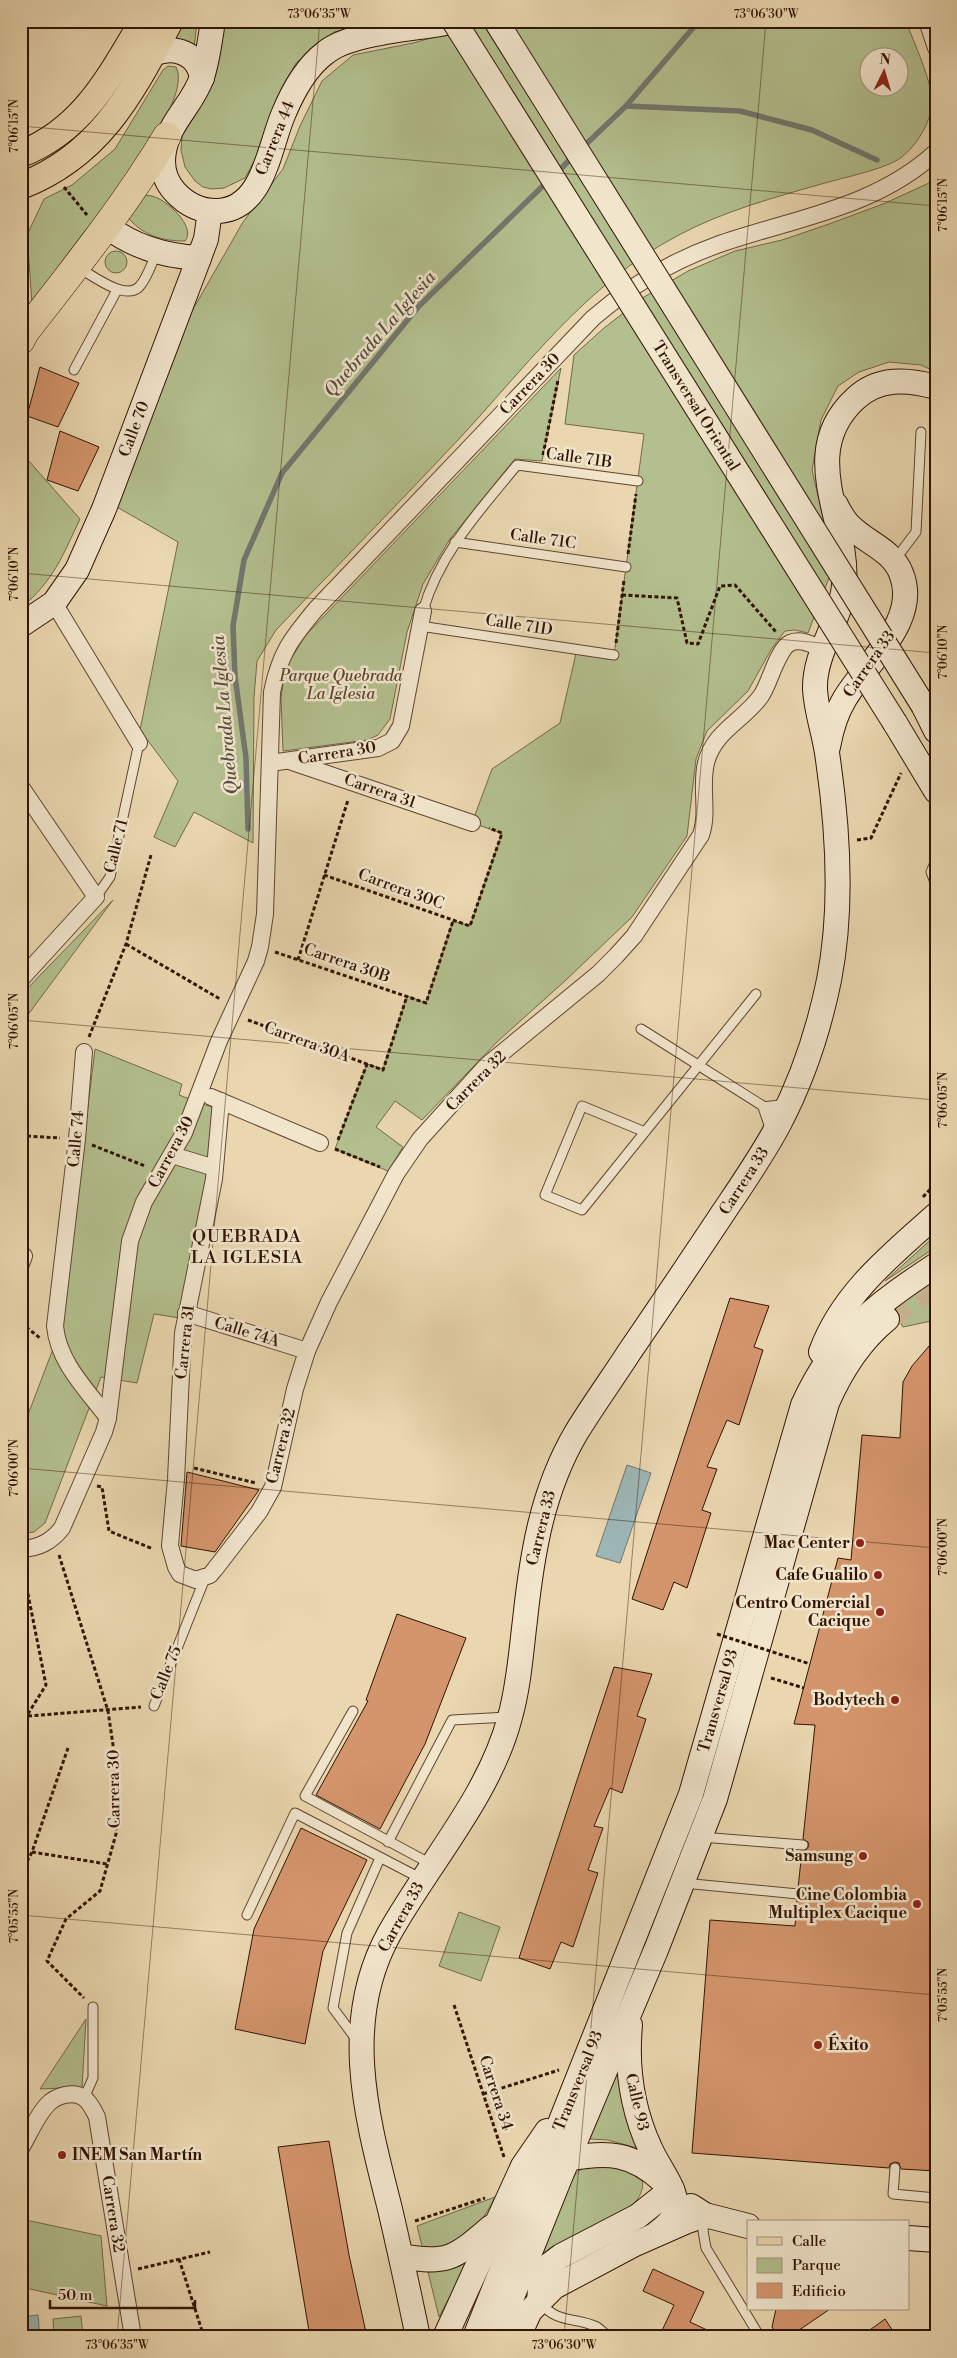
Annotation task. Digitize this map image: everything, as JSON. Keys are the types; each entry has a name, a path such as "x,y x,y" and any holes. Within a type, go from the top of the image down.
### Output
{"highway":[{"path":"21,340 25,332 77,266 99,223 143,177 167,136"}],"main road":[{"path":"24,153 60,134 85,110 105,84 144,21"},
{"path":"40,183 74,158 102,131 153,54 170,21"},
{"path":"167,136 202,78 213,21"},
{"name":"Carrera 44","path":"167,136 162,162 164,174 170,186 187,202 210,211 234,208 253,189 261,177 283,114 310,68 324,53 352,39 455,21"},
{"name":"Transversal Oriental","path":"455,21 936,791"},
{"path":"496,21 929,713 936,731"},
{"path":"153,54 169,49 183,52 198,65 202,78"},
{"name":"Calle 70","path":"21,625 54,603 77,570 104,509 199,258 206,239 210,211"},
{"path":"99,223 126,239 158,252 173,256 199,258"},
{"name":"Carrera 33","path":"418,2337 401,2256 366,2115 362,2085 361,2046 367,1999 379,1953 483,1782 503,1739 517,1682 533,1556 550,1489 562,1459 589,1412 749,1175 812,1041 829,978 838,907 835,842 827,751 815,690 821,654 842,596 844,566 829,486 828,451 832,433 840,416 850,403 867,388 887,382 913,381 936,387"},
{"name":"Carrera 33","path":"827,751 839,709 860,676 893,633 900,618 904,602 904,584 894,561 851,528 841,514 829,486"},
{"path":"844,566 853,560 865,557 894,561"},
{"path":"821,654 824,669 830,675 838,679 860,676"},
{"path":"803,1405 825,1341 851,1297 897,1250 936,1216"},
{"name":"Transversal 93","path":"556,2171 586,2061 691,1794 803,1405 827,1360 856,1324 887,1298 936,1265"},
{"name":"Transversal 93","path":"556,2171 632,2008 701,1837 729,1754 827,1403 847,1363 869,1336 887,1319"},
{"name":"Calle 93","path":"632,2008 629,2041 631,2089 649,2148 672,2189"},
{"path":"445,2337 523,2166 541,2142 586,2061"},
{"name":"Calle 93","path":"556,2171 589,2155 620,2156 633,2160 646,2168 687,2204 705,2215 747,2226"},
{"path":"475,2337 556,2171"},
{"path":"496,2337 556,2171"},
{"path":"656,2234 672,2221 675,2211 672,2189"},
{"path":"539,2300 540,2289 549,2265 561,2256 638,2216 672,2189"},
{"path":"518,2337 530,2311 554,2287 656,2234 705,2215"},
{"path":"401,2256 430,2260 453,2257 463,2252 496,2223"},
{"path":"910,2238 936,2240"}],"street":[{"path":"926,21 936,48"},
{"name":"Carrera 30","path":"47,1542 67,1519 108,1418 130,1241 144,1202 184,1133 218,1041 256,961 260,947 265,914 272,692 277,666 290,641 316,609 593,318 616,299 686,258 716,245 841,207 915,172 936,152"},
{"path":"54,603 139,743"},
{"name":"Carrera 30","path":"270,762 378,748 392,741 401,726 422,618"},
{"path":"788,645 800,641 810,643 821,654"},
{"name":"Carrera 32","path":"205,1578 210,1575 259,1512 273,1487 297,1380 307,1350 328,1302 396,1174 420,1139 486,1066 598,974 634,936 701,835 704,822 705,764 710,750 718,737 759,698 783,649 788,645"},
{"name":"Carrera 31","path":"287,760 472,823"},
{"path":"21,787 96,897"},
{"name":"Calle 71","path":"21,979 96,897"},
{"name":"Calle 74","path":"84,1052 77,1139 55,1326 59,1348 64,1360 108,1418"},
{"path":"200,1092 328,1146"},
{"name":"Carrera 31","path":"205,1578 196,1580 180,1574 172,1556 170,1534 177,1464 186,1314 215,1168 221,1101"},
{"path":"172,1155 215,1168"},
{"name":"Calle 74A","path":"186,1314 307,1350"},
{"path":"21,1548 47,1542"},
{"path":"21,2148 47,2105 58,2096 74,2094 84,2098"},
{"name":"Carrera 32","path":"84,2098 97,2117 133,2337"}],"lane":[{"path":"77,266 117,290 132,291 139,287 158,252"},
{"path":"74,370 117,290"},
{"path":"894,561 916,532 922,432"},
{"name":"Calle 71B","path":"517,465 638,481"},
{"name":"Carrera 30","path":"422,618 428,594 455,542 517,465"},
{"name":"Calle 71C","path":"455,542 626,567"},
{"name":"Calle 71D","path":"422,618 614,655"},
{"name":"Calle 71","path":"96,897 110,877 139,743"},
{"path":"936,860 931,872 936,885"},
{"path":"645,1132 582,1106 545,1195 582,1210 645,1132 756,994"},
{"path":"641,1029 776,1116"},
{"name":"Calle 75","path":"154,1706 205,1578"},
{"path":"353,1711 305,1796 388,1842 427,1872"},
{"path":"388,1842 452,1720 510,1716"},
{"path":"247,1915 295,1813 380,1858 427,1872"},
{"path":"701,1837 803,1845"},
{"path":"361,2046 333,2008 347,1933 380,1858"},
{"path":"683,1883 798,1894"},
{"path":"84,2098 93,2078 93,2007"},
{"path":"895,2168 893,2194 936,2198"},
{"path":"705,2215 703,2231 706,2248 760,2337"},
{"path":"539,2300 550,2314 557,2318 596,2327 609,2337"}],"path":[{"path":"40,183 99,223"},
{"path":"540,468 565,348"},
{"path":"622,595 678,598 687,643 698,644 720,586 735,585 788,645"},
{"path":"835,842 871,838 901,772"},
{"path":"298,960 353,782"},
{"name":"Carrera 30C","path":"324,875 470,926 502,833 472,823"},
{"path":"84,1052 126,944 151,855"},
{"name":"Carrera 30B","path":"260,947 426,1003 453,921"},
{"name":"Carrera 30A","path":"126,944 233,1010 383,1070 407,996"},
{"path":"367,1064 328,1146 396,1174"},
{"path":"177,1464 273,1487"},
{"path":"83,1481 102,1487 109,1531 172,1556"},
{"name":"Carrera 30","path":"47,1542 108,1711 117,1772 116,1834 100,1891 66,1919 47,1961 93,2007"},
{"path":"21,1559 46,1685 21,1725"},
{"path":"717,1634 810,1664"},
{"name":"Calle 75","path":"27,1716 154,1706"},
{"path":"21,1873 32,1852 68,1748"},
{"path":"32,1852 107,1864"},
{"name":"Carrera 34","path":"454,2005 514,2188"},
{"path":"483,2094 586,2061"},
{"path":"394,2228 514,2188"},
{"path":"123,2272 210,2252"},
{"path":"179,2259 204,2337"}],"green space":[{"path":"183,21 197,21 194,49 172,37"},
{"path":"225,21 379,21 334,32 296,63 280,92 257,156 245,178 224,188 212,189 203,187 195,181 185,167 181,150 182,136 219,59"},
{"path":"492,21 906,21 926,74 932,103 929,118 918,140 902,157 865,172 750,205 695,227 644,256 586,302 533,356 458,440 276,630 257,661 254,697 253,843 194,812 175,847 154,837 178,781 140,730 178,542 117,507 192,311 243,222 283,169 300,126 322,81 353,55 413,43"},
{"path":"168,66 176,67 178,82 172,103 161,127 128,177 77,241 32,303 27,235 44,199 72,185 115,149 163,70"},
{"path":"936,176 936,372 921,365 889,362 859,372 838,386 821,420 812,470 824,522 832,570 808,633 795,630 785,631 772,648 748,691 707,731 696,759 687,836 632,917 498,1041 422,1120 395,1101 376,1127 403,1147 388,1171 335,1149 367,1064 383,1069 407,996 426,1003 453,921 470,926 502,833 472,823 492,769 560,723 577,649 614,655 644,434 565,424 574,355 604,328 644,297 688,271 735,251 782,240 883,204 927,184"},
{"path":"141,196 158,198 178,214 187,228 188,235 185,241 161,239 141,230 129,219 130,209"},
{"path":"112,251 120,251 127,258 127,266 120,273 112,273 105,266 105,258"},
{"name":"Parque Quebrada La Iglesia","path":"561,368 542,461 515,459 450,539 423,584 407,632 390,719 378,735 367,740 283,751 281,698 285,669 305,636"},
{"path":"21,452 80,519 49,578 42,588 21,608"},
{"path":"113,900 30,1012 21,1025 21,995"},
{"path":"95,1049 182,1084 179,1095 214,1108 205,1185 180,1318 154,1314 137,1383 101,1377 45,1523 34,1532 21,1534 21,1433 61,1328"},
{"path":"936,1235 936,1247 885,1281"},
{"path":"936,1274 936,1320 903,1327 889,1303"},
{"path":"459,1912 500,1927 481,1981 439,1966"},
{"path":"86,2019 82,2087 40,2089"},
{"path":"618,2068 637,2148 608,2140 590,2139"},
{"path":"605,2163 641,2175 643,2185 639,2198 629,2209 542,2255 557,2210 573,2177 585,2167"},
{"path":"495,2197 482,2219 464,2238 447,2248 423,2250 417,2226"},
{"path":"21,2219 101,2236 107,2306 21,2287"},
{"path":"470,2259 439,2317 428,2272 450,2269"},
{"path":"81,2316 83,2337 54,2337 53,2319"}],"water":[{"path":"627,1465 651,1473 620,1563 596,1556"},
{"path":"38,2315 40,2337 21,2337 21,2317"}],"building":[{"path":"40,367 79,383 58,427 27,416"},
{"path":"60,431 99,447 78,491 47,480"},
{"path":"730,1298 769,1306 754,1347 763,1350 739,1425 727,1420 707,1467 717,1469 702,1510 711,1513 687,1588 674,1582 663,1610 632,1599"},
{"path":"936,1338 936,2171 901,2169 899,2163 895,2162 890,2164 889,2168 692,2153 710,1920 795,1926 797,1900 801,1899 804,1895 803,1891 798,1888 802,1851 806,1850 809,1846 808,1842 803,1839 815,1725 794,1724 838,1558 851,1560 862,1435 900,1438 903,1382 912,1366"},
{"path":"187,1472 259,1490 215,1552 181,1546"},
{"path":"397,1614 466,1638 425,1744 380,1829 316,1795 368,1701 366,1700"},
{"path":"614,1667 652,1674 637,1716 646,1719 622,1793 610,1788 594,1826 603,1828 588,1870 598,1873 573,1947 561,1942 550,1969 519,1958"},
{"path":"301,1828 367,1860 323,1951 305,2044 235,2029 254,1929"},
{"path":"329,2141 349,2255 367,2337 310,2337 278,2147"},
{"path":"653,2269 704,2292 690,2322 722,2337 659,2337 674,2305 643,2291"},
{"path":"776,2310 829,2310 789,2337 778,2337 772,2327"},
{"path":"885,2319 897,2337 860,2337"}],"waterway":[{"path":"582,148 626,106 699,21"},
{"name":"Quebrada La Iglesia","path":"626,106 740,111 812,130 877,160"},
{"name":"Quebrada La Iglesia","path":"557,173 573,156"},
{"name":"Quebrada La Iglesia","path":"248,829 246,758 235,676 233,626 244,560 282,473 419,306 548,181"}],"tunnel":[{"path":"887,1319 936,1285"}],"place":[{"name":"Mac Center","path":"860,1543"},
{"name":"Cafe Gualilo","path":"878,1575"},
{"name":"Centro Comercial Cacique","path":"880,1612"},
{"name":"Bodytech","path":"895,1700"},
{"name":"Samsung","path":"863,1856"},
{"name":"Cine Colombia Multiplex Cacique","path":"917,1904"},
{"name":"Éxito","path":"818,2045"},
{"name":"INEM San Martín","path":"62,2155"}],"district":[{"name":"QUEBRADA LA IGLESIA","path":"247,1246"}]}
